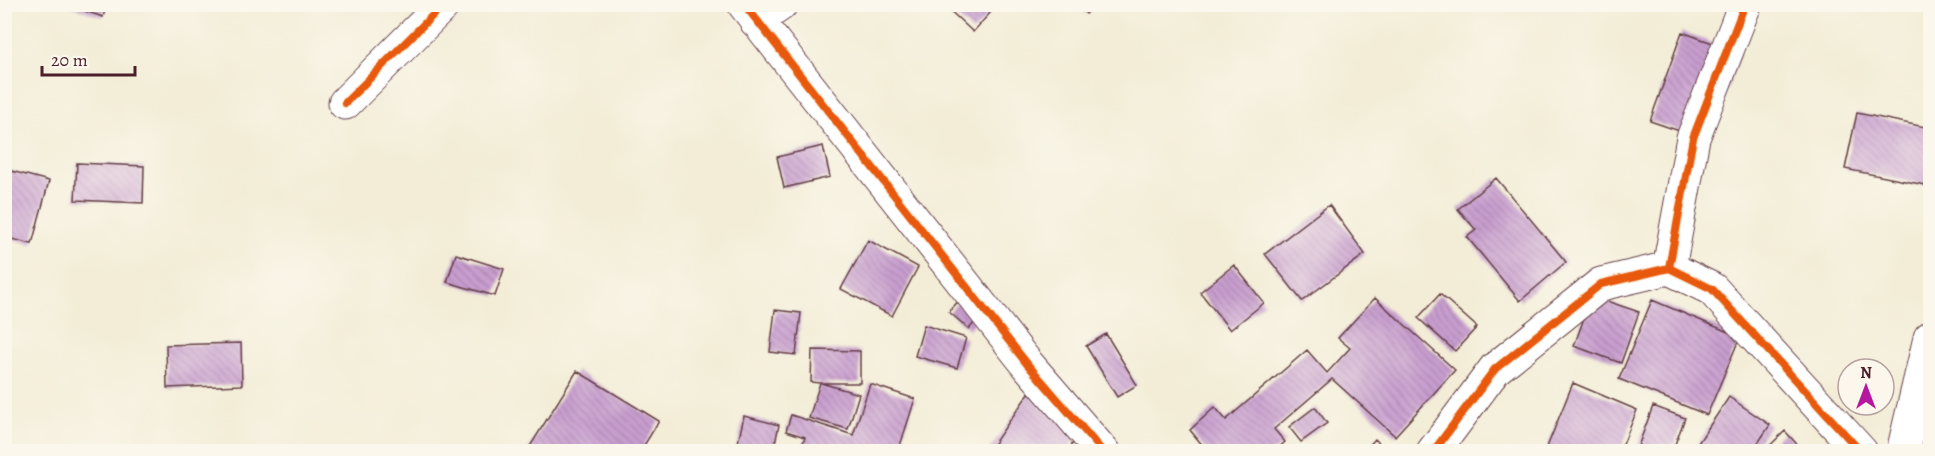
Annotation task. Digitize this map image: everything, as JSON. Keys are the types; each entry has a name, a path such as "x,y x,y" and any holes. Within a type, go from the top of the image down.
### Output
{"street":[{"path":"345,104 444,4"},
{"path":"1669,268 1694,138 1745,4"},
{"path":"760,10 1028,365 1103,452"},
{"path":"1433,452 1496,369 1601,284 1669,268 1712,289 1862,452"},
{"path":"1903,452 1930,338"}],"building":[{"path":"64,4 107,4 103,17"},
{"path":"943,4 998,4 973,32"},
{"path":"1077,4 1097,4 1086,14"},
{"path":"1682,32 1740,53 1709,141 1650,121"},
{"path":"1857,113 1930,128 1930,186 1845,169"},
{"path":"823,146 830,177 784,188 777,157"},
{"path":"77,163 144,166 143,203 75,200"},
{"path":"4,169 49,181 32,244 4,237"},
{"path":"1496,178 1566,262 1520,301 1467,237 1476,230 1458,209"},
{"path":"1329,205 1365,254 1302,301 1265,254"},
{"path":"868,240 918,267 892,316 841,289"},
{"path":"456,254 504,269 495,296 447,282"},
{"path":"1234,265 1264,303 1230,330 1200,292"},
{"path":"966,292 986,309 969,329 949,312"},
{"path":"1440,294 1477,327 1455,351 1418,318"},
{"path":"1592,296 1639,312 1621,363 1574,346"},
{"path":"1375,298 1455,370 1395,436 1332,379 1274,429 1285,442 1274,452 1208,452 1190,430 1215,407 1226,420 1307,350 1327,373 1350,348 1338,338"},
{"path":"1652,300 1740,337 1707,415 1619,379"},
{"path":"775,310 801,313 796,355 770,352"},
{"path":"924,325 966,338 957,368 915,356"},
{"path":"1106,334 1137,385 1117,397 1086,346"},
{"path":"241,343 242,385 167,388 166,345"},
{"path":"812,350 860,351 860,383 821,383 859,394 848,429 809,418 820,383 811,382"},
{"path":"577,371 659,421 640,452 535,452 529,448"},
{"path":"1573,383 1637,410 1620,452 1545,452"},
{"path":"870,384 915,399 898,452 800,452 805,437 786,431 791,415 853,435"},
{"path":"1029,393 1082,429 1067,452 1040,452 1034,448 1031,452 988,452"},
{"path":"1729,397 1770,425 1752,452 1692,452"},
{"path":"1653,406 1685,418 1672,452 1636,452"},
{"path":"1315,407 1327,423 1301,442 1289,427"},
{"path":"744,416 779,425 773,452 737,447"},
{"path":"1785,431 1804,452 1763,452"},
{"path":"1375,439 1388,452 1363,452"}],"cycle path":[{"path":"345,103 444,4"},
{"path":"744,4 1028,365 1103,452"},
{"path":"1669,268 1693,138 1745,4"},
{"path":"1433,452 1495,369 1601,284 1669,268 1712,289 1861,452"}]}
